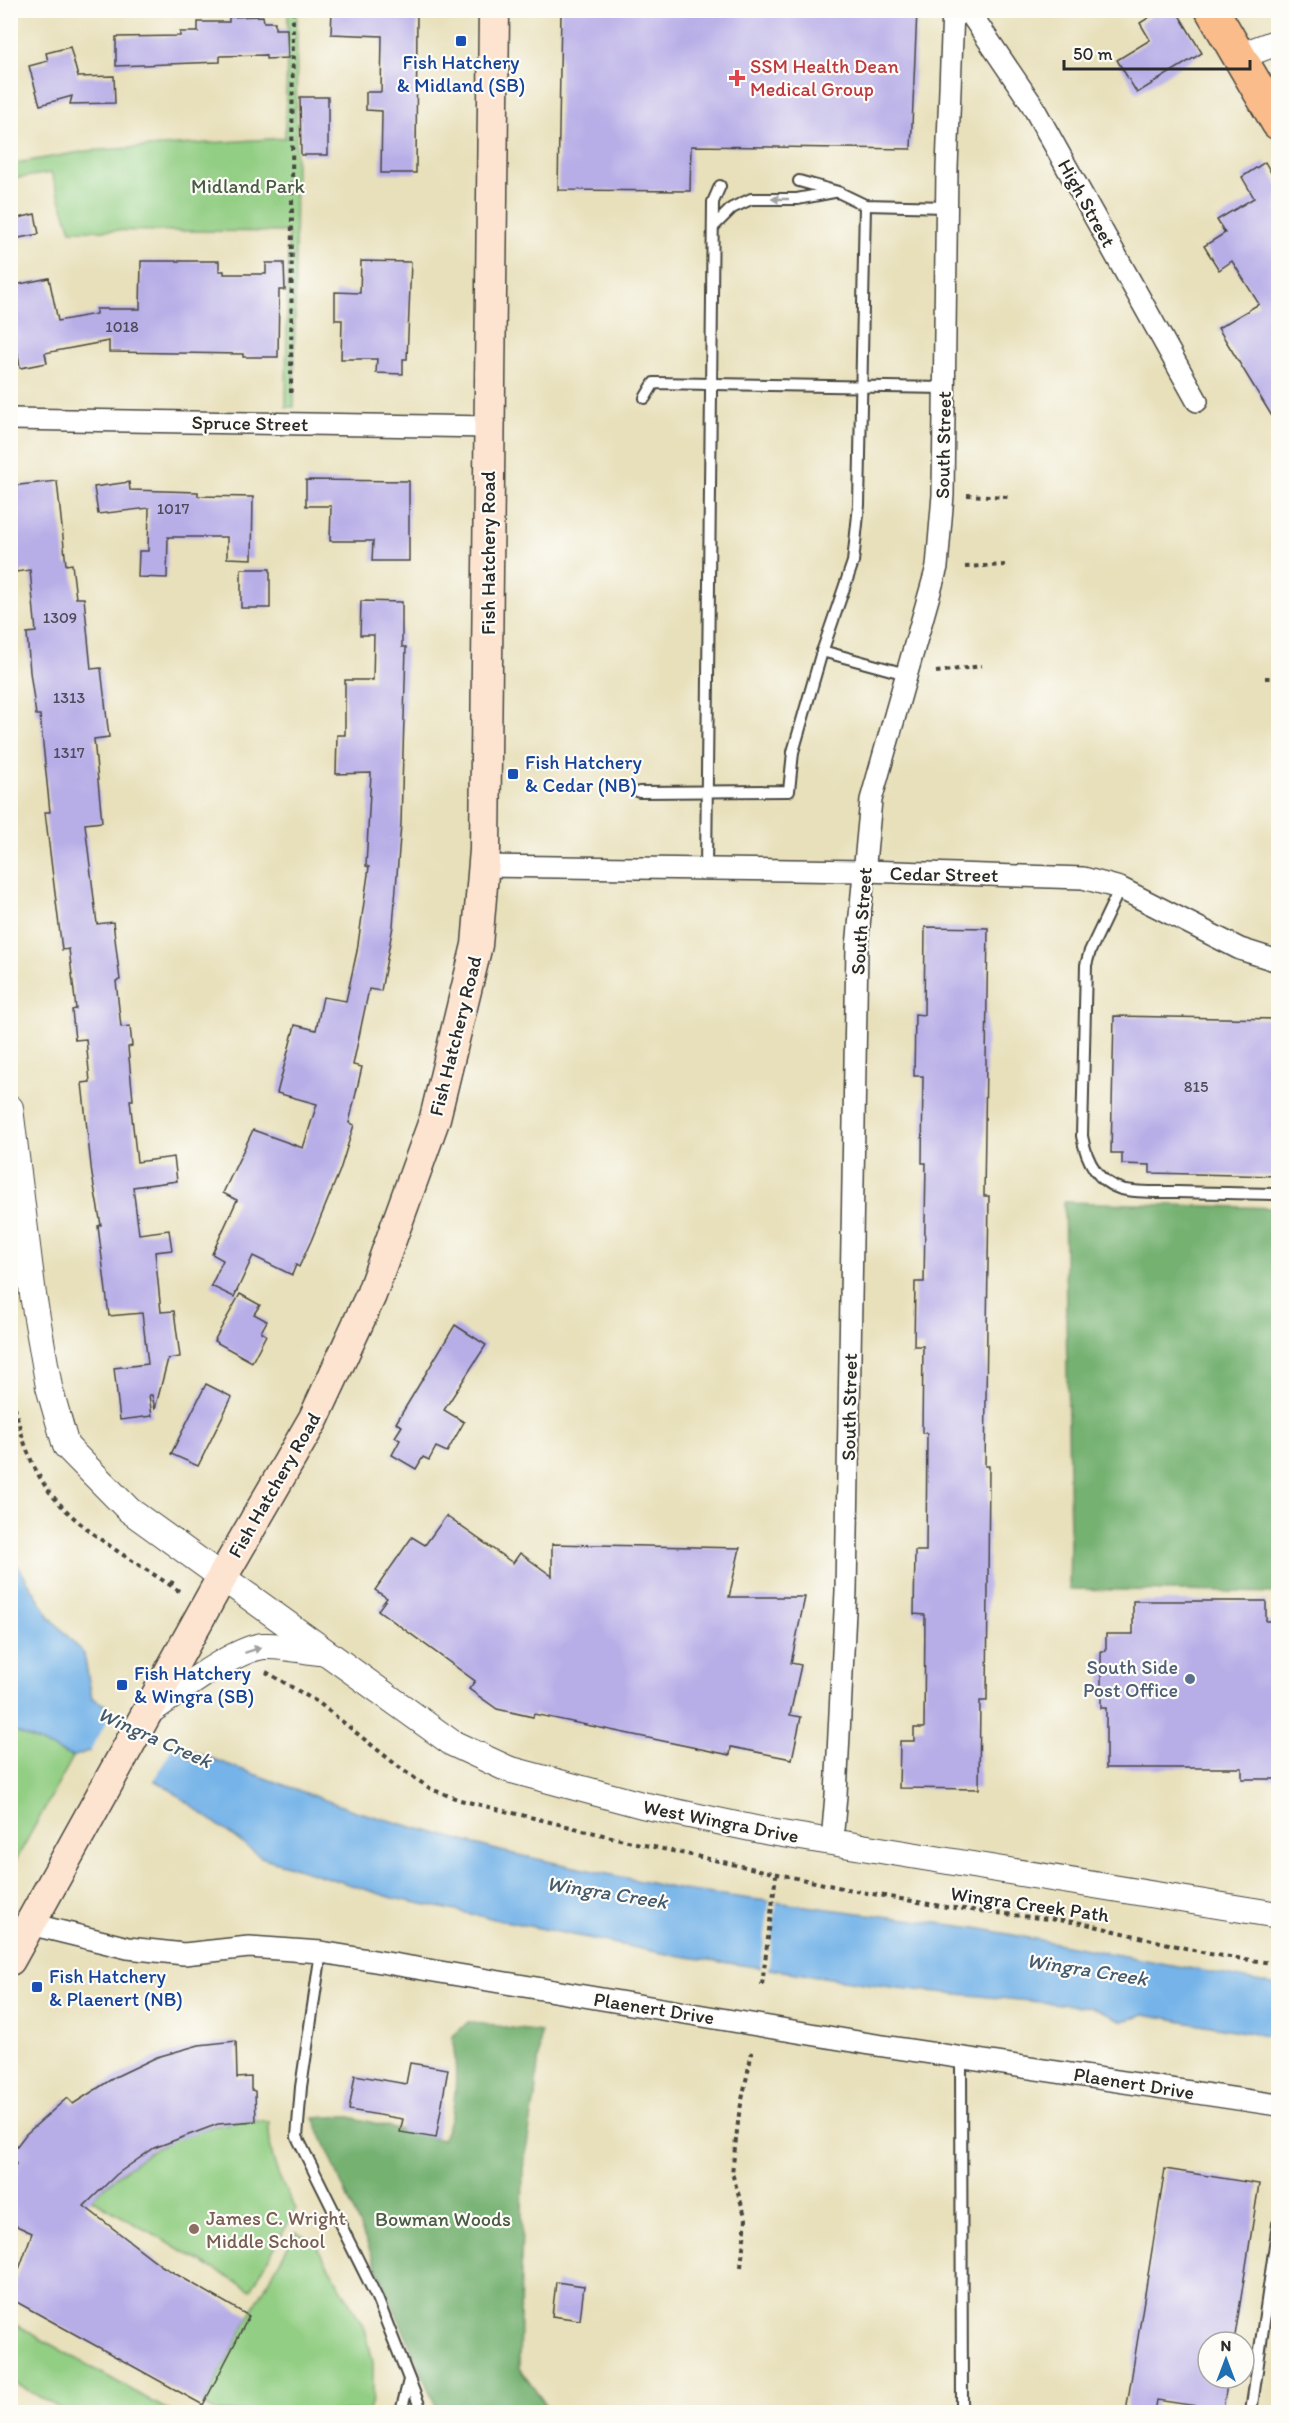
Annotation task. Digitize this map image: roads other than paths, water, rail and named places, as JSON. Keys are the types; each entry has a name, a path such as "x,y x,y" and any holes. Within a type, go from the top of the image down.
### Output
{"main road":[{"name":"Fish Hatchery Road","path":"10,1960 114,1776 221,1579 314,1419 394,1237 435,1118 472,971 484,866 494,10"},
{"path":"1212,10 1278,123"}],"street":[{"name":"South Street","path":"832,1842 846,1591 856,957 871,800 937,567 943,495 947,207 953,10"},
{"name":"High Street","path":"968,10 1031,103 1197,401"},
{"path":"1240,56 1278,42"},
{"name":"Spruce Street","path":"10,419 490,427"},
{"name":"Cedar Street","path":"484,866 865,871 1074,877 1097,880 1120,888 1240,949 1278,961"},
{"name":"West Wingra Drive","path":"10,1108 37,1318 49,1387 66,1446 129,1510 221,1579 452,1743 508,1769 642,1805 832,1842 1278,1915"},
{"path":"149,1712 229,1660 251,1649 279,1646 324,1653"},
{"name":"Plaenert Drive","path":"30,1924 128,1948 184,1954 249,1947 321,1952 870,2044 1278,2105"}],"lane":[{"path":"799,182 838,192 865,205 947,207"},
{"path":"706,869 712,227 713,202 720,186"},
{"path":"712,227 732,208 751,199 797,199 838,192"},
{"path":"639,792 789,791 793,752 822,651 853,562 858,514 865,205"},
{"path":"645,398 654,383 945,388"},
{"path":"822,651 906,674"},
{"path":"1120,888 1090,951 1086,965 1082,1137 1085,1153 1101,1177 1120,1188 1157,1192 1278,1194"},
{"path":"321,1952 301,2086 297,2137 377,2298 422,2412"},
{"path":"961,2057 962,2412"},
{"path":"1251,2412 1278,2224"},
{"path":"401,2412 409,2380"}],"water":[{"name":"Wingra Creek","path":"10,1549 50,1617 84,1654 92,1698 183,1748 355,1811 500,1851 682,1890 976,1928 1278,1985 1278,2038 1144,2014 1123,2021 1091,2007 898,1988 661,1953 393,1898 261,1857 164,1785 88,1751 73,1757 11,1730"}],"place":[{"name":"Fish Hatchery & Midland (SB)","path":"461,41"},
{"name":"SSM Health Dean Medical Group","path":"737,78"},
{"name":"Fish Hatchery & Cedar (NB)","path":"513,774"},
{"name":"South Side Post Office","path":"1190,1679"},
{"name":"Fish Hatchery & Wingra (SB)","path":"122,1685"},
{"name":"Fish Hatchery & Plaenert (NB)","path":"37,1987"},
{"name":"James C. Wright Middle School","path":"194,2229"}],"park label":[{"name":"Midland Park","path":"248,186"},
{"name":"Bowman Woods","path":"443,2219"}]}
